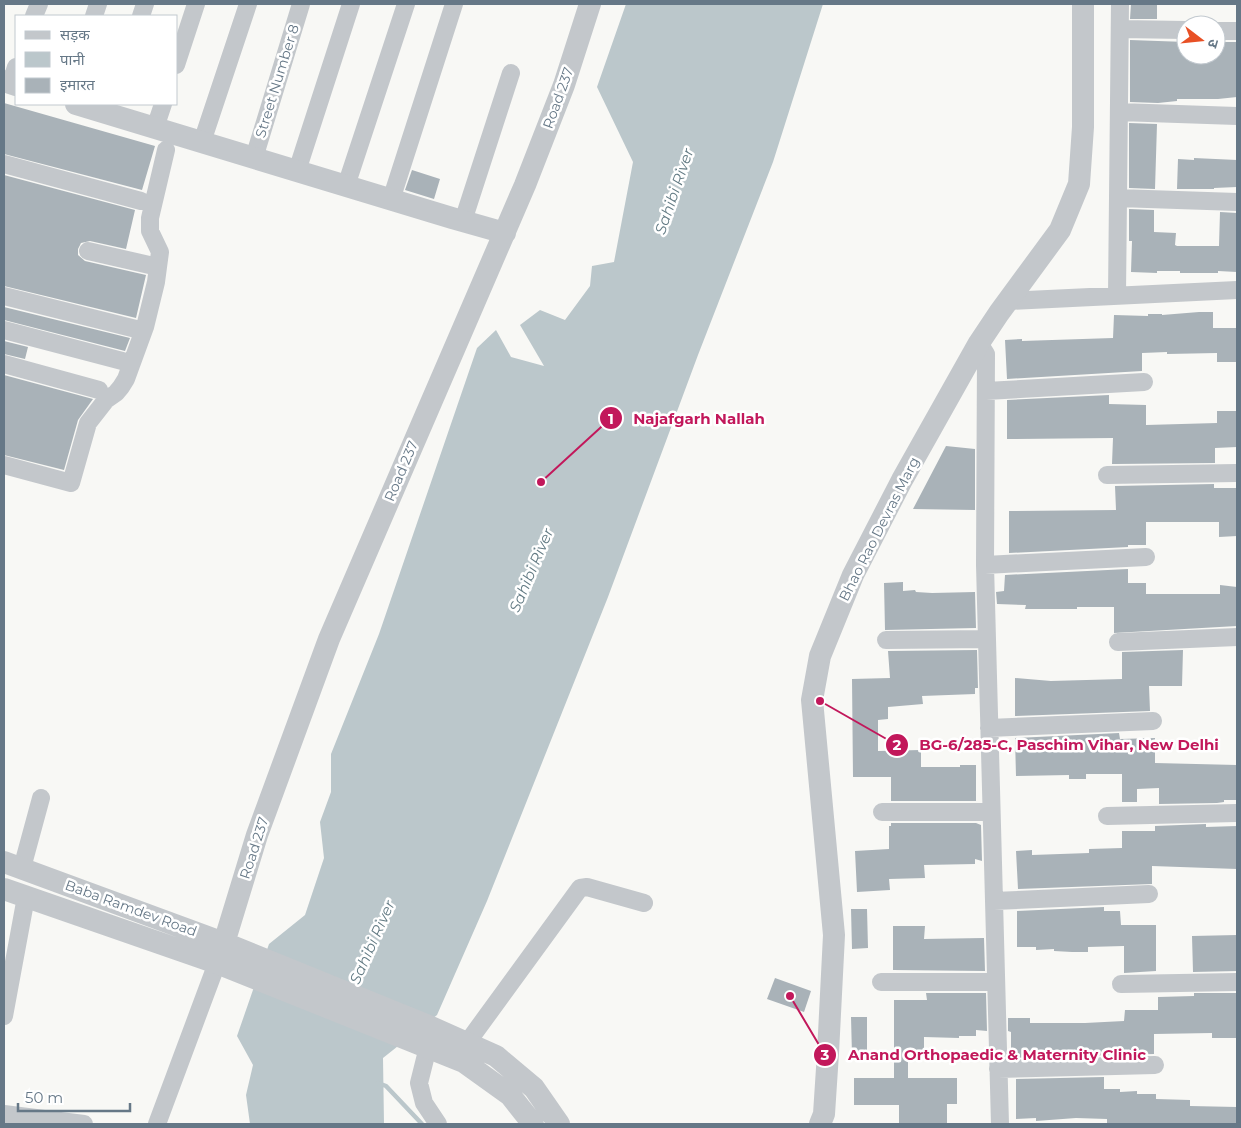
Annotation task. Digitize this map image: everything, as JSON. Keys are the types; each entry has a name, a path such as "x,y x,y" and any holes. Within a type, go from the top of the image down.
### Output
{"street":[{"path":"178,58 196,4"},
{"path":"202,142 248,4"},
{"name":"Street Number 8","path":"254,158 301,4"},
{"path":"297,171 351,4"},
{"path":"346,186 406,4"},
{"path":"391,200 454,4"},
{"name":"Road 237","path":"220,953 257,835 330,638 505,233 564,85 590,4"},
{"name":"Bhao Rao Devras Marg","path":"820,1124 824,1114 834,935 812,700 820,656 853,575 902,480 979,343 1060,230 1079,184 1083,126 1083,4"},
{"path":"1117,295 1120,4"},
{"path":"1120,29 1176,30"},
{"path":"463,221 511,73"},
{"path":"84,105 110,108 156,128 505,233"},
{"path":"156,128 163,105"},
{"path":"1119,112 1237,116"},
{"path":"4,465 71,483 88,423 106,400 116,393 126,379 145,327 156,282 160,252 150,231 150,218 166,150"},
{"path":"4,164 141,201"},
{"path":"1118,198 1237,202"},
{"path":"88,251 158,268"},
{"path":"1008,301 1237,290"},
{"path":"4,296 136,329"},
{"path":"4,330 126,362"},
{"path":"979,343 986,354 985,565 1000,1124"},
{"path":"4,364 99,390"},
{"path":"986,391 1144,382"},
{"path":"1107,475 1237,473"},
{"path":"985,565 1146,557"},
{"path":"1118,642 1237,637"},
{"path":"886,640 987,640"},
{"path":"989,728 1153,721"},
{"path":"13,865 41,798"},
{"path":"882,812 991,812"},
{"path":"1107,816 1237,813"},
{"name":"Baba Ramdev Road","path":"13,865 220,953 430,1039"},
{"path":"467,1043 580,888 587,887 644,903"},
{"path":"4,889 220,953 157,1124"},
{"path":"994,901 1149,894"},
{"path":"4,1016 26,897"},
{"path":"881,982 996,982"},
{"path":"1121,984 1237,982"},
{"path":"430,1039 467,1043 496,1056 534,1088 559,1124"},
{"path":"430,1039 419,1084 424,1103 438,1124"},
{"path":"430,1039 510,1095 533,1124"},
{"path":"998,1069 1155,1065"},
{"path":"4,1114 84,1124"}],"water":[{"name":"Sahibi River","path":"626,4 823,4 773,162 698,355 608,597 487,901 437,1015 383,1058 384,1124 250,1124 246,1095 253,1065 237,1036 269,944 305,915 324,858 320,822 331,792 331,754 379,634 477,348 496,330 511,357 544,366 520,325 540,310 565,320 590,286 592,266 614,262 633,162 597,87"}],"building":[{"path":"1131,4 1157,4 1157,19 1130,19"},
{"path":"1130,40 1176,42 1176,65 1226,65 1226,42 1237,42 1237,97 1177,99 1177,101 1158,103 1130,102"},
{"path":"4,103 155,146 142,190 4,154"},
{"path":"1129,123 1157,124 1155,189 1129,188"},
{"path":"1194,158 1237,160 1237,187 1177,189 1178,159 1194,160"},
{"path":"412,170 440,179 434,199 405,190"},
{"path":"4,175 135,210 126,249 90,241 81,243 78,255 85,261 146,275 136,318 4,286"},
{"path":"1129,209 1154,210 1154,232 1176,233 1175,245 1177,246 1219,246 1220,212 1237,213 1237,272 1131,272 1132,241 1129,241"},
{"path":"4,307 130,338 125,351 4,320"},
{"path":"1213,312 1213,328 1237,328 1237,362 1217,362 1217,353 1142,353 1142,371 1007,379 1005,340 1113,338 1114,315 1148,316 1148,314 1162,315"},
{"path":"4,341 28,347 25,359 4,354"},
{"path":"4,375 93,399 78,420 64,470 4,455"},
{"path":"1109,395 1109,404 1146,405 1146,425 1217,423 1217,411 1237,411 1237,447 1215,448 1215,463 1112,464 1113,438 1007,439 1007,400"},
{"path":"946,446 975,449 975,510 913,509"},
{"path":"1214,484 1214,488 1237,488 1237,536 1219,537 1219,522 1146,522 1146,545 1009,553 1009,511 1116,510 1115,486"},
{"path":"1128,569 1128,583 1146,583 1146,594 1220,594 1220,585 1237,587 1237,626 1114,633 1114,607 1025,609 1026,605 997,604 996,592 1004,591 1005,575"},
{"path":"903,582 903,591 915,590 916,592 932,593 975,592 976,628 885,630 884,583"},
{"path":"977,650 978,688 975,688 975,694 922,696 923,704 888,707 888,719 878,720 878,751 921,750 921,767 976,765 976,801 891,801 891,777 853,777 852,679 890,678 888,651"},
{"path":"1183,650 1182,686 1149,686 1150,711 1015,716 1015,678 1051,681 1122,679 1122,652"},
{"path":"1119,733 1120,739 1155,738 1155,763 1237,765 1237,800 1224,800 1224,802 1217,803 1159,804 1159,788 1137,789 1137,802 1122,802 1122,774 1086,774 1086,779 1069,779 1069,775 1016,776 1015,738"},
{"path":"891,823 976,823 981,825 982,861 975,859 975,864 924,865 925,878 889,879 890,890 857,892 855,851 889,849 889,826 891,826"},
{"path":"1206,824 1206,827 1237,826 1237,869 1152,866 1152,884 1018,889 1016,851 1032,850 1032,855 1089,853 1089,849 1122,848 1122,831 1155,831 1155,826"},
{"path":"1104,907 1104,911 1120,911 1121,925 1156,925 1156,971 1124,973 1124,946 1088,947 1088,952 1054,951 1054,949 1036,950 1036,947 1017,947 1017,911"},
{"path":"851,909 867,909 868,948 852,949"},
{"path":"893,926 925,926 924,939 984,938 985,971 893,970"},
{"path":"1237,935 1237,971 1193,972 1192,936"},
{"path":"775,978 811,991 804,1012 767,999"},
{"path":"926,993 986,993 987,1031 976,1030 976,1036 959,1036 959,1038 924,1037 924,1054 908,1054 908,1078 957,1078 957,1104 947,1104 947,1124 899,1124 899,1105 854,1105 854,1078 894,1078 894,1000 927,1000"},
{"path":"1194,993 1237,993 1237,1038 1212,1038 1212,1033 1154,1034 1154,1054 1011,1058 1011,1032 1008,1031 1008,1018 1030,1018 1030,1023 1124,1021 1125,1010 1158,1010 1158,997 1194,996"},
{"path":"851,1017 867,1017 867,1054 852,1055"},
{"path":"1104,1077 1104,1089 1120,1089 1120,1092 1137,1091 1137,1094 1156,1094 1156,1099 1190,1100 1190,1106 1237,1107 1237,1124 1107,1124 1107,1119 1076,1118 1036,1121 1036,1118 1016,1119 1016,1079"}],"waterway":[{"path":"378,1083 386,1086 422,1124"}],"place":[{"name":"Najafgarh Nallah","path":"541,482"},
{"name":"BG-6/285-C, Paschim Vihar, New Delhi","path":"820,701"},
{"name":"Anand Orthopaedic & Maternity Clinic","path":"790,996"}]}
